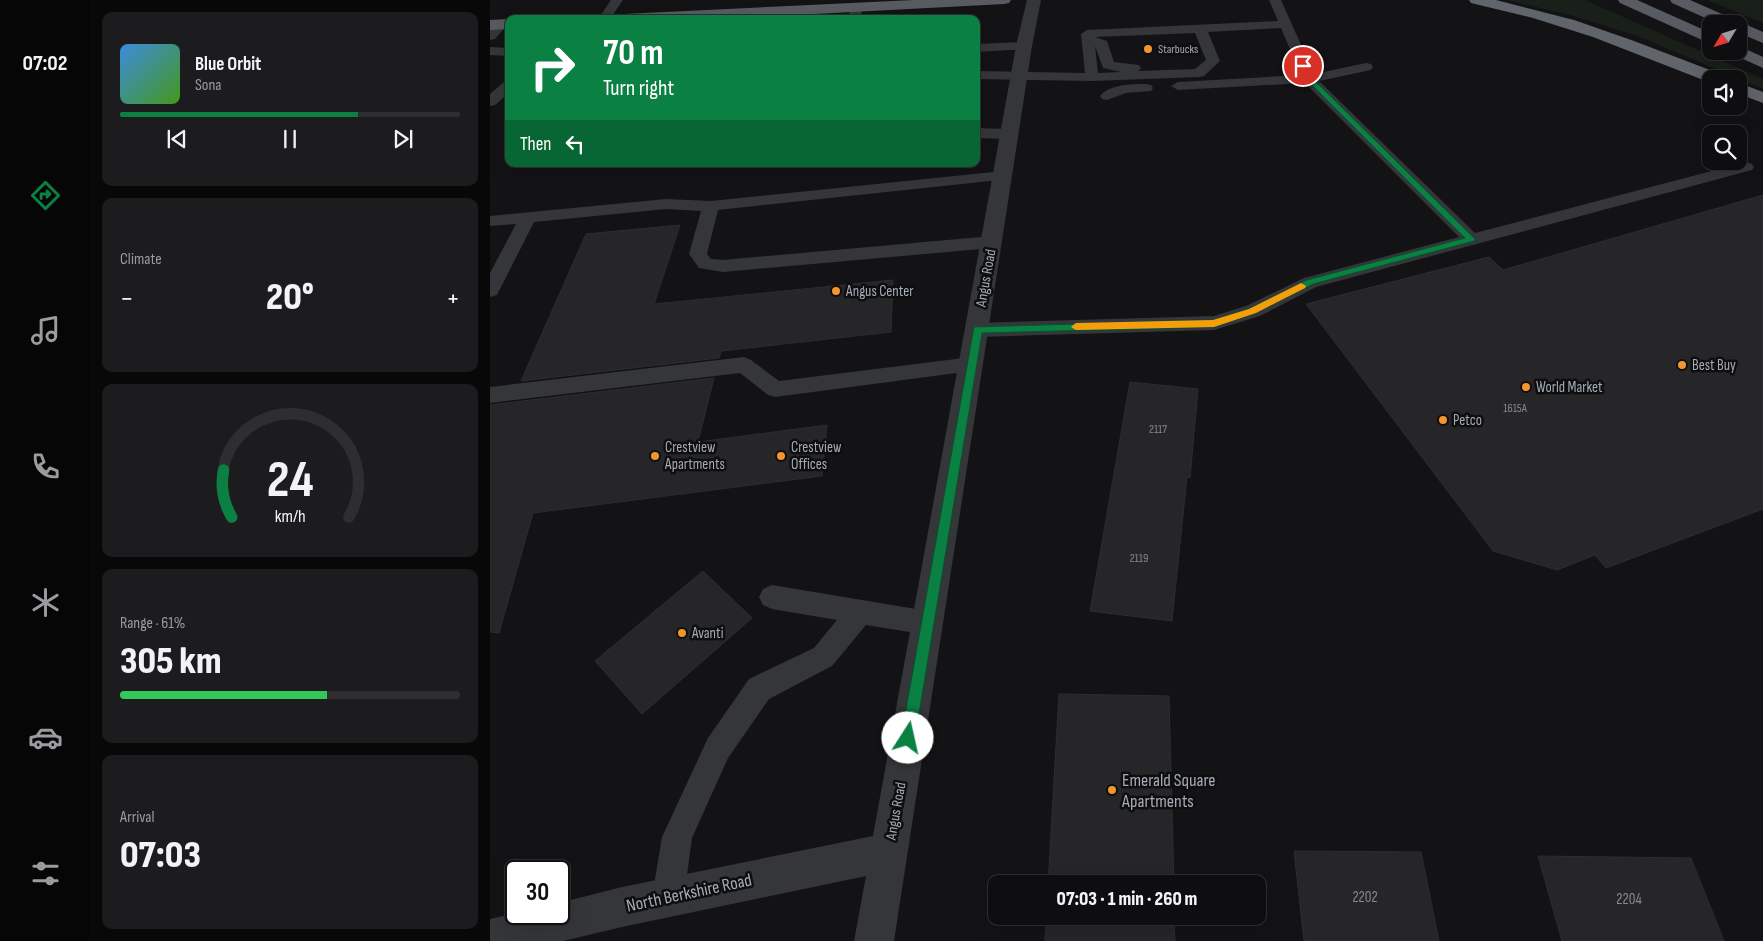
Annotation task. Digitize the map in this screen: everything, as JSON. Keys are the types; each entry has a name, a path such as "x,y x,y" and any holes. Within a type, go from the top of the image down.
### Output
{"highway":[{"path":"766,15 856,13 1004,0"},
{"path":"1476,0 1546,16 1593,30 1702,73"},
{"path":"1625,0 1702,35"},
{"path":"1677,0 1712,15"},
{"path":"1748,31 1763,38"},
{"path":"1748,55 1763,62"},
{"path":"1747,91 1763,98"}],"street":[{"name":"Angus Road","path":"874,941 978,330 1024,46 1034,0"},
{"name":"North Berkshire Road","path":"490,939 668,897 889,852"}],"lane":[{"path":"607,15 617,0"},
{"path":"1274,0 1309,79 1471,239"},
{"path":"1092,77 1087,34 1284,24"},
{"path":"1087,39 1102,44 1108,65 1122,68 1182,65 1197,62 1201,58 1196,29"},
{"path":"980,76 1092,77 1199,73 1213,61 1196,29"},
{"path":"980,48 1024,46"},
{"path":"490,51 505,52"},
{"path":"1107,96 1124,89 1309,79 1366,67"},
{"path":"490,102 505,89"},
{"path":"490,117 505,107"},
{"path":"980,133 1010,134"},
{"path":"978,330 1214,323 1253,311 1310,282 1735,170"},
{"path":"490,221 666,204 711,206 1003,176"},
{"path":"711,206 698,254 705,264 723,266 992,242"},
{"path":"490,291 528,217"},
{"path":"490,395 744,365 775,389 972,364"},
{"path":"772,597 928,623"},
{"path":"668,897 677,837 718,748 759,688 823,657 860,612"}],"shaded area":[{"path":"1507,0 1585,0 1702,52 1702,60 1720,60 1743,70 1718,70 1638,36 1574,16"},
{"path":"1708,0 1763,0 1763,23 1748,17 1748,15"},
{"path":"1747,72 1763,79 1763,89 1747,82"}],"building":[{"path":"1763,195 1763,509 1606,568 1595,555 1557,570 1493,551 1306,304 1489,257 1503,270"},
{"name":"Angus Center","path":"680,225 654,304 893,280 891,332 721,351 719,358 521,381 586,234"},
{"path":"714,378 698,442 827,425 822,476 533,513 499,633 490,632 490,405"},
{"path":"1130,382 1198,389 1190,478 1187,477 1172,621 1090,611"},
{"name":"Avanti","path":"703,571 752,618 642,714 595,661"},
{"name":"Emerald Square Apartments","path":"1059,694 1169,696 1174,875 1049,875"},
{"path":"1294,851 1421,852 1439,941 1304,941"},
{"path":"1538,856 1691,858 1724,941 1562,941"},
{"path":"1046,925 1174,925 1175,941 1045,941"}],"slow traffic":[{"path":"1076,327 1214,323 1253,311 1301,286"}],"place":[{"name":"Starbucks","path":"1148,49"},
{"name":"Angus Center","path":"836,291"},
{"name":"Best Buy","path":"1682,365"},
{"name":"World Market","path":"1526,387"},
{"name":"Petco","path":"1443,420"},
{"name":"Crestview Apartments","path":"655,456"},
{"name":"Crestview Offices","path":"781,456"},
{"name":"Avanti","path":"682,633"},
{"name":"Emerald Square Apartments","path":"1112,790"}],"route":[{"path":"908,738 978,330 1214,323 1253,311 1310,282 1471,239 1309,79 1303,66"}]}
